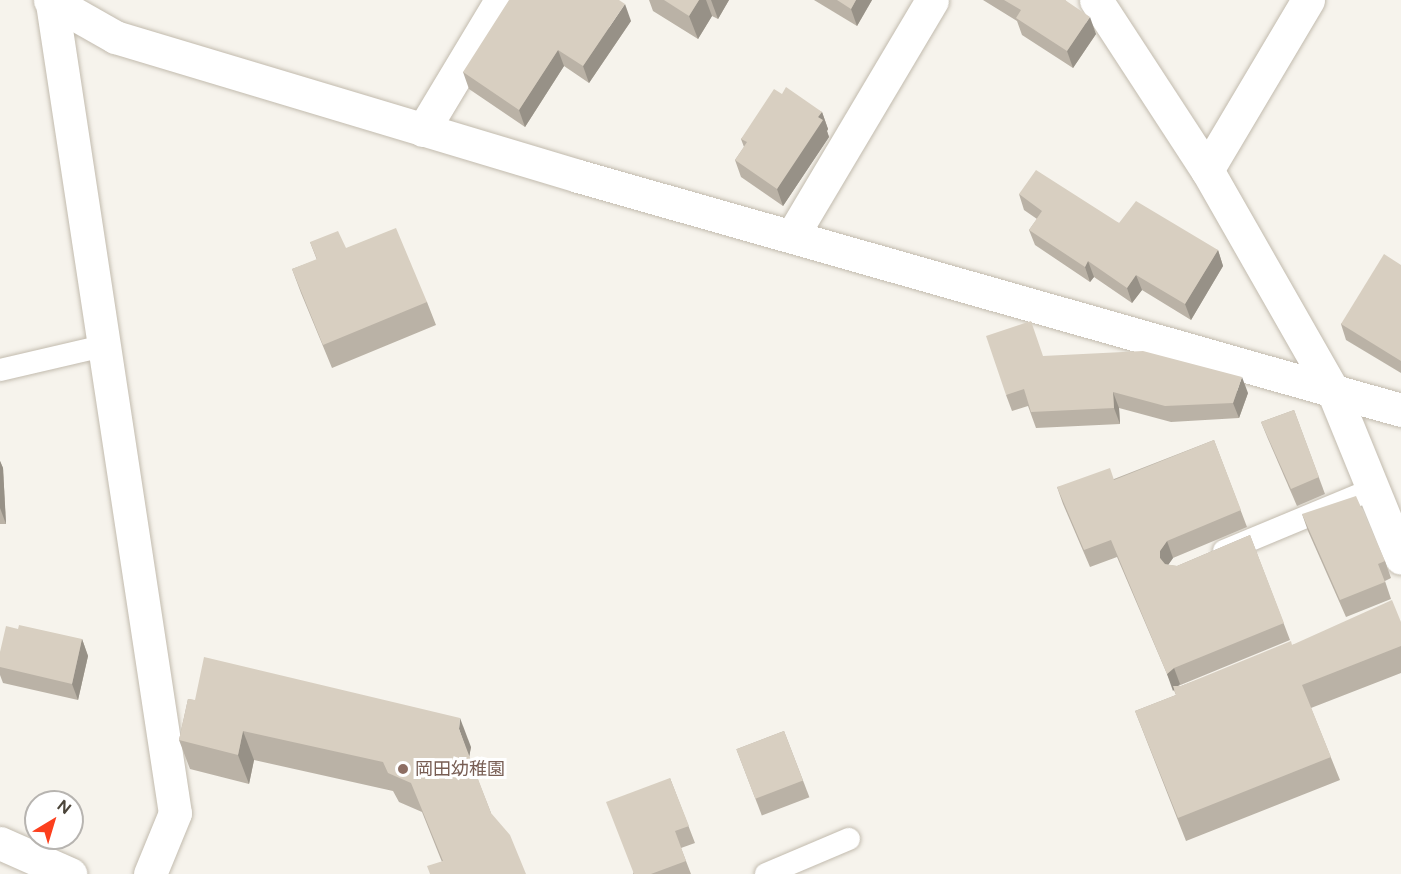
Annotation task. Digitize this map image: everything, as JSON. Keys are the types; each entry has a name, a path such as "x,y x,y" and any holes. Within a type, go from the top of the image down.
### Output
{"street":[{"path":"423,130 501,0"},
{"path":"792,236 932,0"},
{"path":"1096,0 1207,170 1333,391 1401,558"},
{"path":"1207,170 1308,0"},
{"path":"51,1 115,37 423,130 1401,410"},
{"path":"51,1 175,813 150,874"},
{"path":"0,843 70,874"}],"lane":[{"path":"0,370 103,346"},
{"path":"1200,561 1373,489"},
{"path":"766,874 849,840"}],"building":[{"path":"509,0 619,0 625,4 583,66 558,50 519,110 463,72"},
{"path":"664,0 699,0 689,16"},
{"path":"837,0 856,0 851,9"},
{"path":"1004,0 1065,0 1090,17 1067,51 1016,18 1021,10"},
{"path":"786,87 822,112 818,117 823,120 777,189 735,160 747,142 741,139 774,89 782,94"},
{"path":"1036,170 1119,223 1136,201 1218,250 1185,304 1136,275 1127,288 1088,261 1085,267 1029,230 1042,211 1019,194"},
{"path":"396,228 427,302 323,345 292,269 317,259 310,242 338,231 346,248"},
{"path":"1384,254 1401,265 1401,361 1341,324"},
{"path":"1031,321 1043,356 1143,351 1242,377 1233,403 1165,406 1113,392 1114,408 1031,412 1024,389 1006,395 986,336"},
{"path":"1294,410 1319,477 1291,489 1261,422"},
{"path":"1214,440 1241,510 1167,541 1160,551 1160,558 1165,564 1177,566 1250,535 1284,623 1174,668 1167,674 1111,540 1084,550 1057,487 1110,468 1114,480"},
{"path":"1356,496 1385,561 1378,564 1385,582 1340,600 1302,514"},
{"path":"1392,600 1401,622 1401,646 1302,685 1331,757 1178,818 1135,711 1176,695 1173,686 1181,686 1291,641 1292,645"},
{"path":"19,625 82,639 72,684 0,667 0,652 6,626 18,629"},
{"path":"204,657 460,718 459,729 491,813 510,835 526,874 430,874 427,866 443,861 411,783 388,773 383,762 243,731 238,755 179,740 188,699 195,700"},
{"path":"784,731 803,780 755,799 736,749"},
{"path":"670,778 689,826 675,831 686,861 651,874 634,874 606,802"}],"place":[{"name":"岡田幼稚園","path":"403,769"}]}
